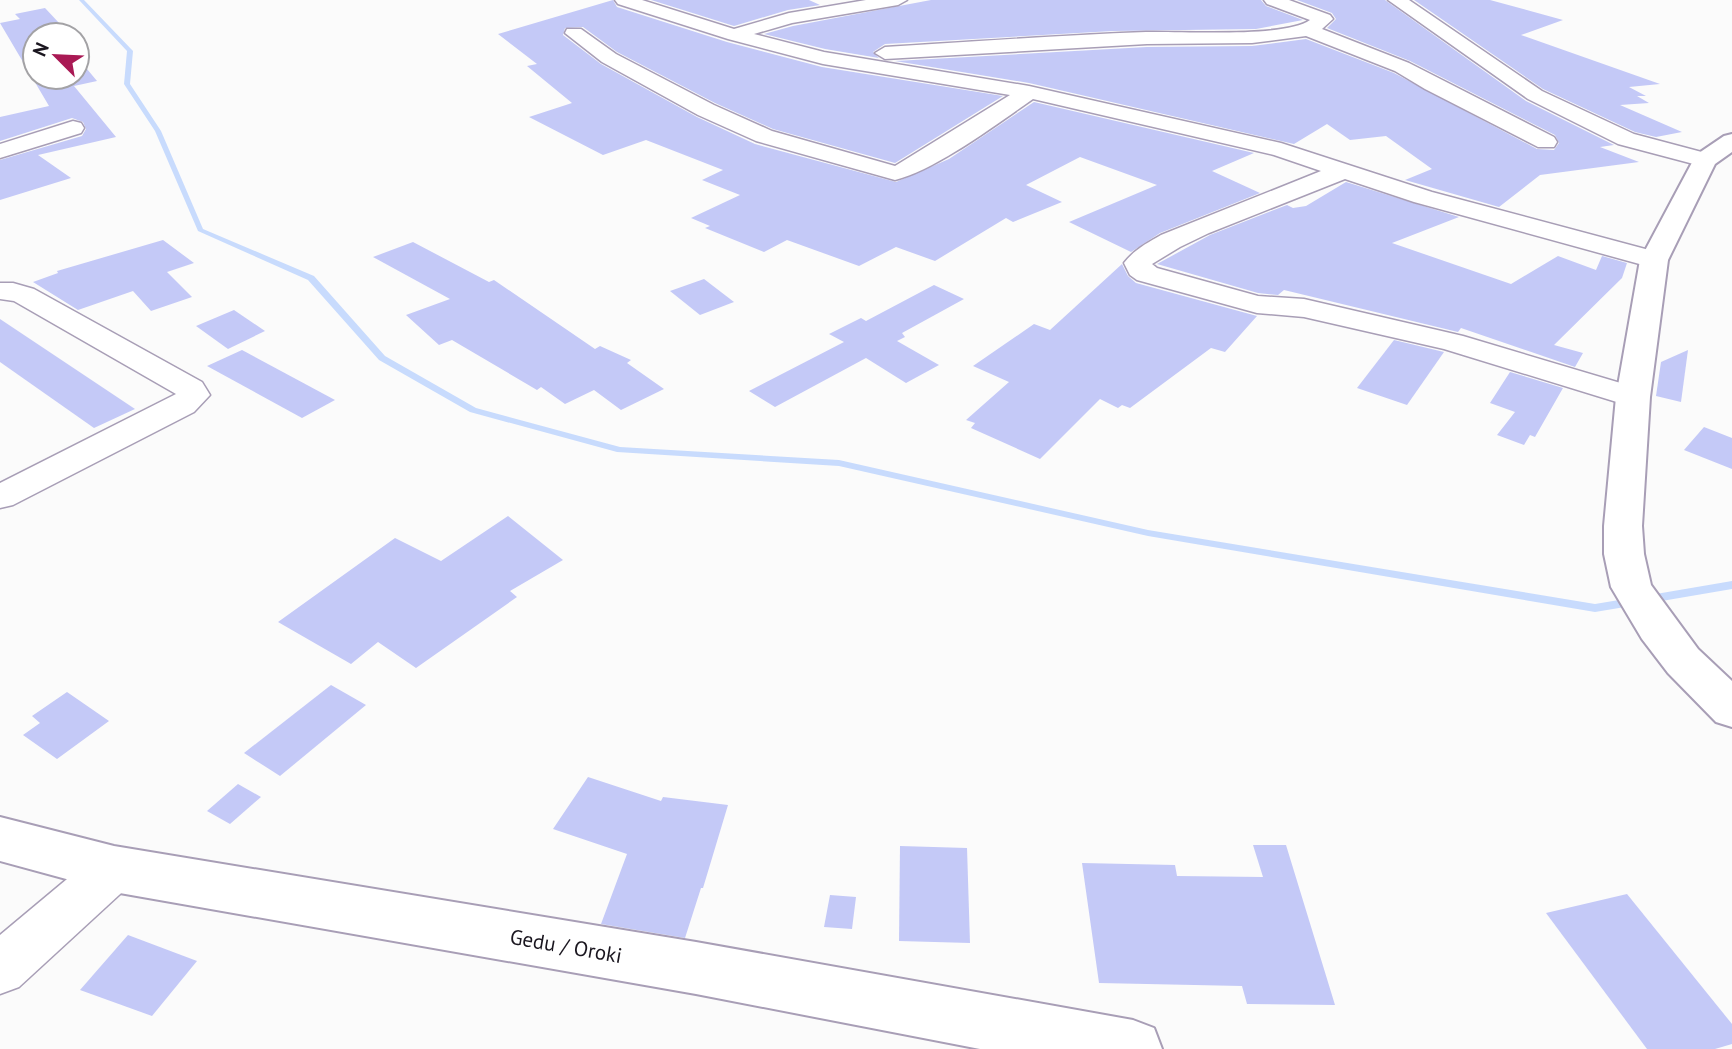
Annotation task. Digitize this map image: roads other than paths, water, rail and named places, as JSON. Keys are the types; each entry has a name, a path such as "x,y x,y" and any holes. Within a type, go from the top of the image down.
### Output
{"street":[{"path":"624,0 735,35 846,61 1029,92 1281,150 1423,197 1654,260"},
{"path":"735,35 789,18 898,0"},
{"path":"846,61 899,51 1147,38 1252,37 1308,30 1324,19 1273,0"},
{"path":"1397,0 1535,95 1626,139 1705,160"},
{"path":"1308,30 1402,67 1432,85 1546,142"},
{"path":"574,33 609,58 706,110 764,136 895,173 981,125 1029,92"},
{"path":"706,110 742,102"},
{"path":"0,151 73,128"},
{"path":"1732,141 1705,160 1654,260 1633,397 1623,526 1624,555 1631,587 1683,662 1732,709"},
{"path":"1346,170 1191,232 1146,253 1139,263 1140,269 1147,274 1257,304 1304,308 1452,342 1633,397"},
{"path":"0,291 13,291 24,295 191,389 194,395 183,405 0,498"},
{"name":"Gedu / Oroki","path":"0,839 114,869 696,968 1132,1049"},
{"path":"0,970 114,869"}],"waterway":[{"path":"81,0 130,51 127,84 158,131 200,230 311,278 382,358 473,410 620,450 839,463 1148,533 1595,608 1631,602"},
{"path":"1650,599 1732,585"}]}
